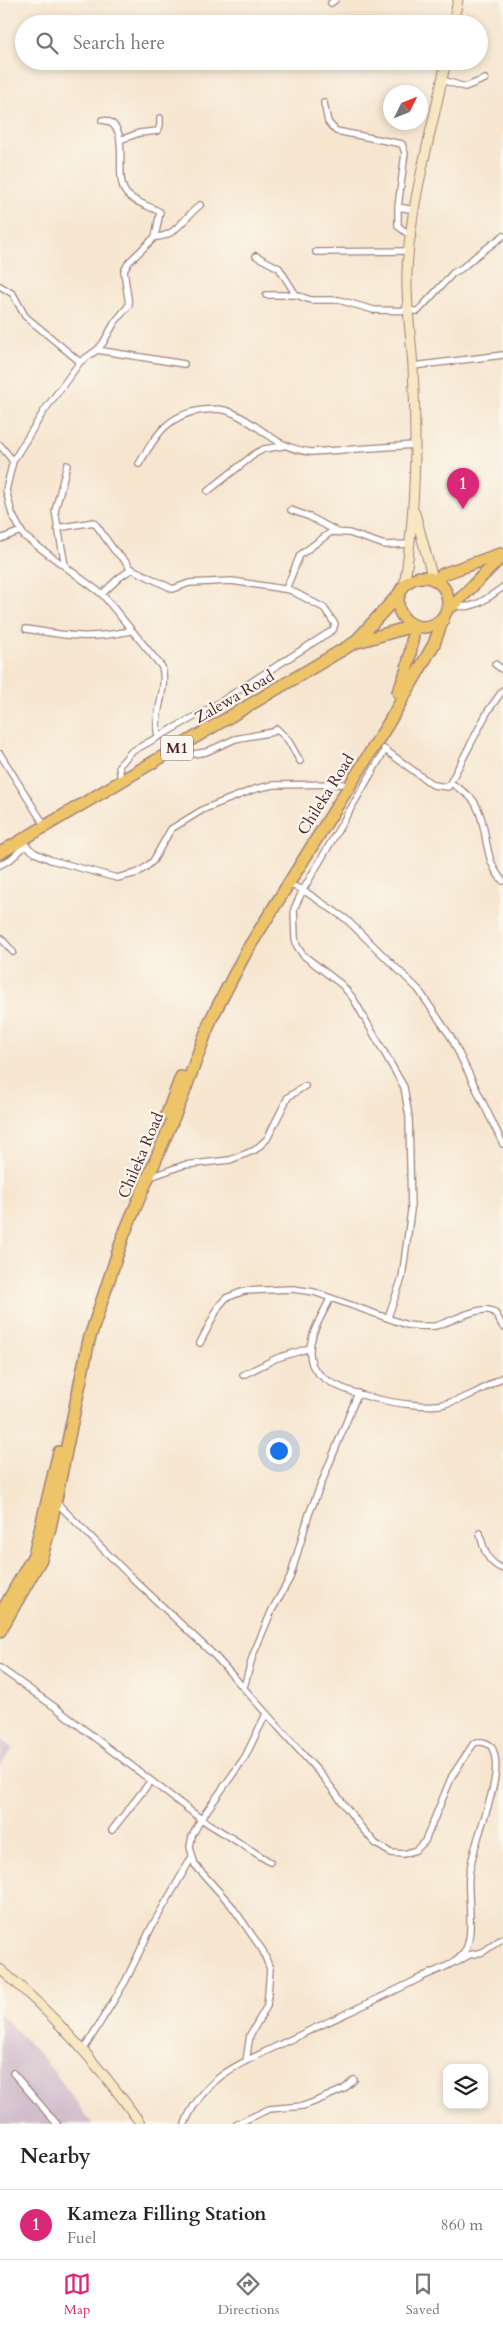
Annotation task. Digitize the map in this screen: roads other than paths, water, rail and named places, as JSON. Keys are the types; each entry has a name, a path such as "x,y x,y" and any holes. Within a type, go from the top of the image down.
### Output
{"highway":[{"name":"M1","path":"402,589 417,578 434,579 443,574 503,554"},
{"name":"M1","path":"414,626 427,628 443,619 451,606 503,554"},
{"path":"434,579 446,591 451,606"},
{"path":"0,1615 34,1555 85,1332 118,1232 159,1138 205,1018 241,946 372,739 405,678 411,658 414,626 404,619 399,609 402,589"},
{"name":"Zalewa Road","path":"354,643 402,589"},
{"name":"Chileka Road","path":"0,1631 41,1559 56,1502 89,1340 124,1234 150,1177 208,1027 226,988 246,952 359,767 381,747 388,724 434,644 443,619"},
{"name":"Zalewa Road","path":"0,853 23,843 45,826 354,643 414,626"}],"main road":[{"path":"455,15 458,0"},
{"path":"402,589 414,506 415,445 412,366 406,312 410,251 415,210 444,70"},
{"path":"414,506 434,579"},
{"path":"0,1968 44,2008 84,2049 141,2124"}],"street":[{"path":"442,80 465,87 485,79"},
{"path":"324,103 328,122 336,131 402,144 405,154 398,207 398,226 412,237"},
{"path":"120,140 139,133 158,132 160,118"},
{"path":"102,120 114,124 120,140 124,190 131,197 160,212 155,237 129,262 124,271 129,304 97,350 80,362 44,411 14,461 6,490 12,514 21,531 33,544 65,565 102,594 130,631 162,668 165,677 156,723 158,737"},
{"path":"155,237 166,237 172,234 200,205"},
{"path":"398,207 415,210"},
{"path":"266,295 296,295 311,300 339,300 374,310 406,312 418,310 425,306 453,273 503,236"},
{"path":"316,252 410,251"},
{"path":"256,256 279,268 296,295"},
{"path":"0,286 12,294 25,316 80,362"},
{"path":"97,350 184,364"},
{"path":"412,366 503,355"},
{"path":"140,464 153,441 164,427 174,418 189,412 220,409 234,413 283,446"},
{"path":"0,445 14,461"},
{"path":"208,491 256,453 264,449 283,446 311,452 415,445"},
{"path":"65,565 55,511 67,465"},
{"path":"291,510 310,517 336,531 349,533 385,545 410,544"},
{"path":"57,528 94,522 114,550 127,562 130,569"},
{"path":"0,540 21,531"},
{"path":"286,589 300,555 328,534 336,531"},
{"path":"121,781 119,766 123,759 212,707 335,627 334,622 324,608 286,589 232,581 189,584 172,589 130,569"},
{"path":"102,594 130,569"},
{"path":"451,606 471,607 503,586"},
{"path":"26,628 73,637 91,638 130,631"},
{"path":"495,664 503,670"},
{"path":"388,1317 404,1269 411,1210 409,1117 404,1087 353,998 342,985 303,955 297,946 294,909 381,747 432,785 448,787 488,711 503,690"},
{"path":"174,749 182,756 194,755 235,739 267,734 277,729 288,740 300,761"},
{"path":"0,754 45,826"},
{"path":"451,783 474,801 482,822 490,862 503,880"},
{"path":"0,865 11,859 23,843 35,853 51,860 109,878 122,877 137,873 146,867 153,860 171,830 204,809 255,789 274,785 343,784"},
{"path":"288,884 303,890 346,919 418,989 451,1037 503,1144"},
{"path":"0,937 13,952"},
{"path":"150,1177 191,1164 237,1159 255,1150 267,1139 288,1097 305,1086"},
{"path":"200,1343 219,1306 234,1294 304,1290 388,1317 407,1326 436,1326 490,1309 495,1313 503,1327"},
{"path":"330,1299 319,1320 310,1348 311,1362 316,1372 325,1380 340,1388 412,1406 428,1407 465,1398 503,1377"},
{"path":"242,1375 277,1358 310,1348"},
{"path":"244,1687 253,1655 272,1610 290,1578 309,1514 358,1393"},
{"path":"56,1502 129,1575 192,1632 244,1687 324,1778 376,1844 391,1853 404,1854 416,1850 425,1841 452,1776 474,1743 480,1741 487,1743 492,1748 497,1756 498,1771 471,1865 468,1889 468,1945 465,1952 452,1962"},
{"path":"480,1533 483,1547 488,1557 496,1566 503,1569"},
{"path":"0,1668 67,1716 150,1782 201,1819 270,1862"},
{"path":"246,2061 250,2035 267,2006 270,1968 262,1951 235,1910 200,1872 192,1858 192,1836 201,1819 245,1756 266,1714"},
{"path":"112,1830 150,1782"},
{"path":"84,2049 125,1982 145,1940 192,1858"},
{"path":"185,2124 194,2106 208,2088 220,2077 246,2061 452,1962 483,1952 503,1938"},
{"path":"13,2074 57,2124"},
{"path":"237,2124 269,2109 303,2106 314,2102 344,2089 354,2080"}],"place":[{"name":"Kameza Filling Station","path":"463,509"}]}
